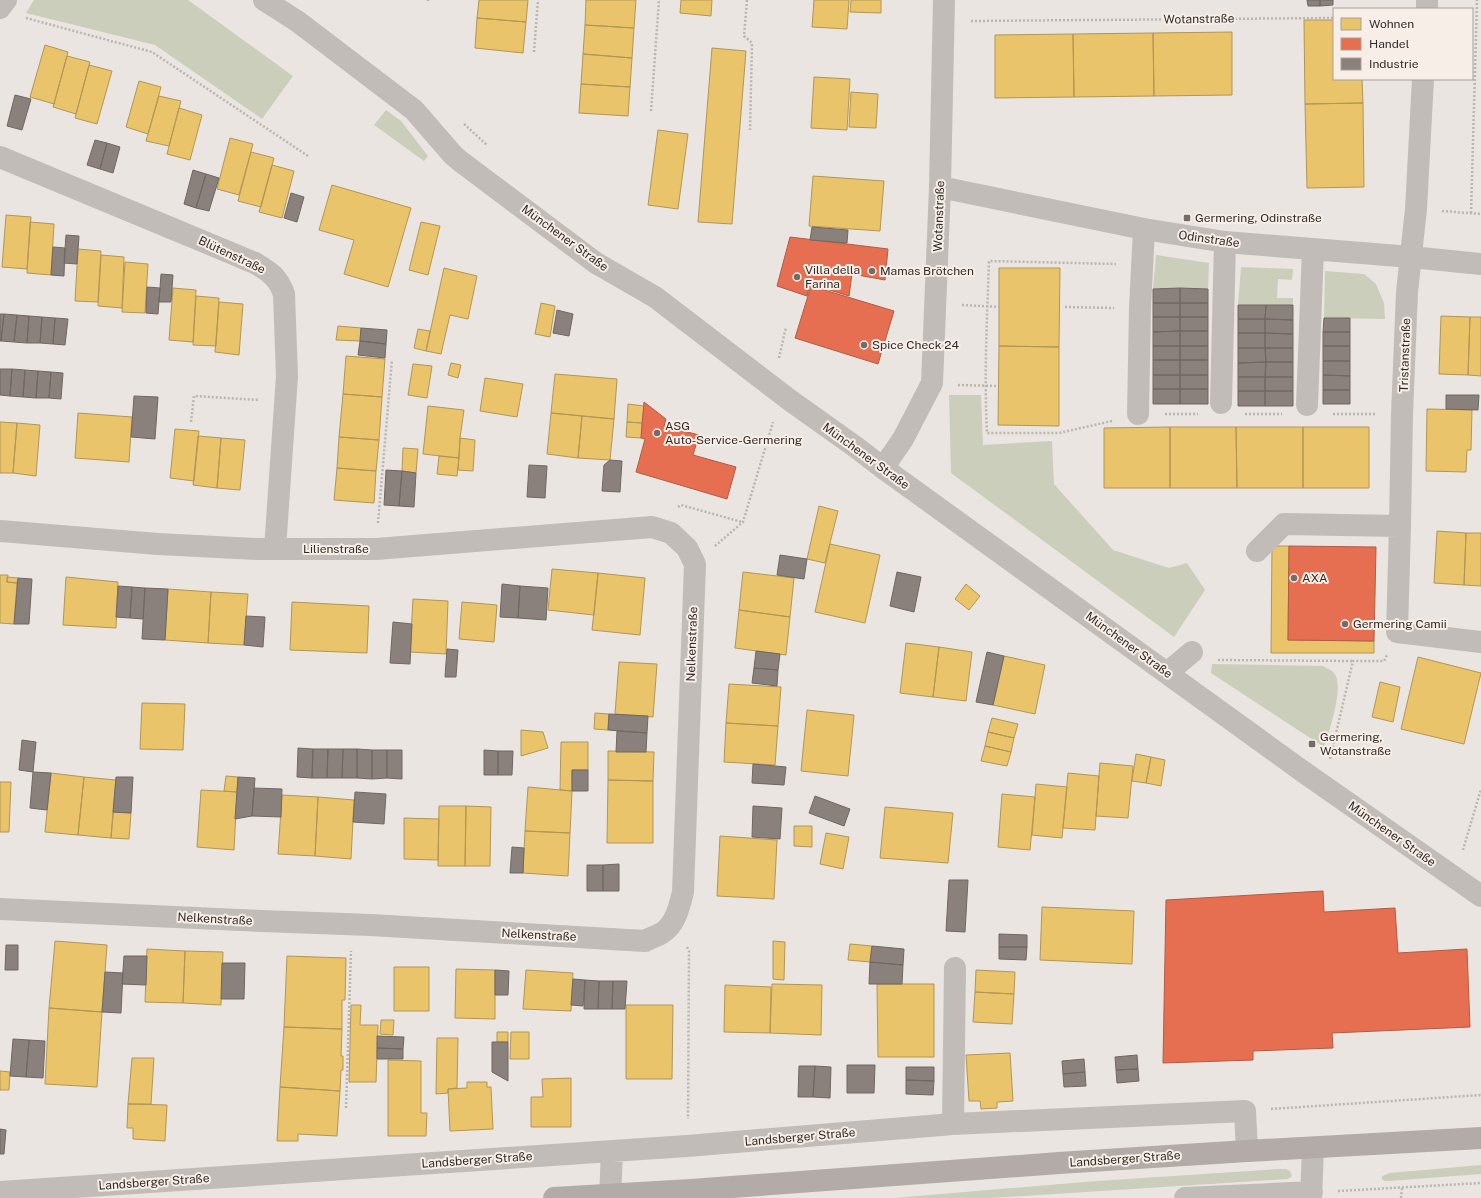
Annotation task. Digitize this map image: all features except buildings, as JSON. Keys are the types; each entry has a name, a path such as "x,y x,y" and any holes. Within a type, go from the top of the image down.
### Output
{"main road":[{"name":"Landsberger Straße","path":"554,1198 726,1193 1248,1151 1481,1138"}],"street":[{"path":"0,8 6,0"},
{"name":"Münchener Straße","path":"264,0 297,21 414,110 453,156 596,263 655,297 791,401 883,468 1179,662 1319,783 1481,896"},
{"name":"Wotanstraße","path":"883,468 903,439 932,383 940,187 945,22 944,0"},
{"name":"Tristanstraße","path":"1396,632 1402,406 1407,292 1416,209 1423,80"},
{"name":"Blütenstraße","path":"0,157 255,263 271,273 280,284 284,294 287,376 275,549"},
{"name":"Odinstraße","path":"940,187 1144,229 1225,242 1481,264"},
{"path":"1138,414 1140,308 1144,229"},
{"path":"1221,403 1225,242"},
{"path":"1307,405 1313,249"},
{"path":"1258,551 1284,524 1400,526"},
{"path":"661,530 687,548 695,564"},
{"name":"Lilienstraße","path":"0,531 158,544 275,549 376,549 661,530"},
{"name":"Nelkenstraße","path":"0,909 262,922 352,924 645,940 662,933 672,923 679,910 682,892 695,564"},
{"path":"1396,632 1481,642"},
{"path":"954,1124 955,968"},
{"path":"1245,1111 1248,1151"},
{"name":"Landsberger Straße","path":"0,1192 687,1146 954,1124 1245,1111"},
{"path":"1185,1198 1312,1195 1313,1148"},
{"path":"610,1196 612,1151"}],"path":[{"path":"534,52 538,0"},
{"path":"651,111 659,0"},
{"path":"748,0 744,36 752,43 750,130"},
{"path":"1471,213 1477,0"},
{"path":"23,17 152,52 308,156"},
{"name":"Wotanstraße","path":"945,22 1333,18"},
{"path":"458,119 490,148"},
{"path":"1416,209 1481,214"},
{"path":"962,304 999,307"},
{"path":"1065,307 1140,308"},
{"path":"778,363 786,327"},
{"path":"376,549 392,360"},
{"path":"958,385 998,386"},
{"path":"191,422 194,396 285,402"},
{"path":"695,564 743,522 774,419"},
{"path":"661,530 682,505 743,522"},
{"path":"1179,662 1207,660 1384,661 1396,632"},
{"path":"1319,783 1328,765 1353,662"},
{"path":"1454,878 1481,789"},
{"path":"672,923 690,951 687,1146"},
{"path":"346,1108 352,924"},
{"path":"1245,1111 1481,1095"},
{"path":"1312,1195 1481,1182"},
{"path":"1402,1188 1402,1198"}],"green space":[{"path":"34,0 188,0 293,76 262,119 155,45 26,13"},
{"path":"386,110 401,121 428,156 424,161 374,125"},
{"path":"1156,255 1209,263 1208,289 1153,289"},
{"path":"1241,267 1293,269 1292,280 1278,279 1277,298 1293,298 1293,305 1238,305"},
{"path":"1325,271 1364,274 1376,284 1384,303 1385,319 1324,318"},
{"path":"949,395 981,395 983,445 1052,441 1054,484 1113,550 1169,568 1187,563 1205,590 1174,637 951,473"},
{"path":"1212,664 1323,666 1332,671 1337,679 1337,698 1324,747 1211,673"},
{"path":"1481,1165 1481,1174 1389,1181 1384,1181 1382,1179 1382,1176 1390,1173"},
{"path":"1286,1169 1290,1171 1292,1176 1288,1179 991,1198 894,1198 1097,1181"}],"place":[{"name":"Germering, Odinstraße","path":"1187,218"},
{"name":"Mamas Brötchen","path":"872,271"},
{"name":"Villa della Farina","path":"797,277"},
{"name":"Spice Check 24","path":"864,345"},
{"name":"ASG Auto-Service-Germering","path":"657,433"},
{"name":"AXA","path":"1294,578"},
{"name":"Germering Camii","path":"1345,624"},
{"name":"Germering, Wotanstraße","path":"1312,744"}]}
